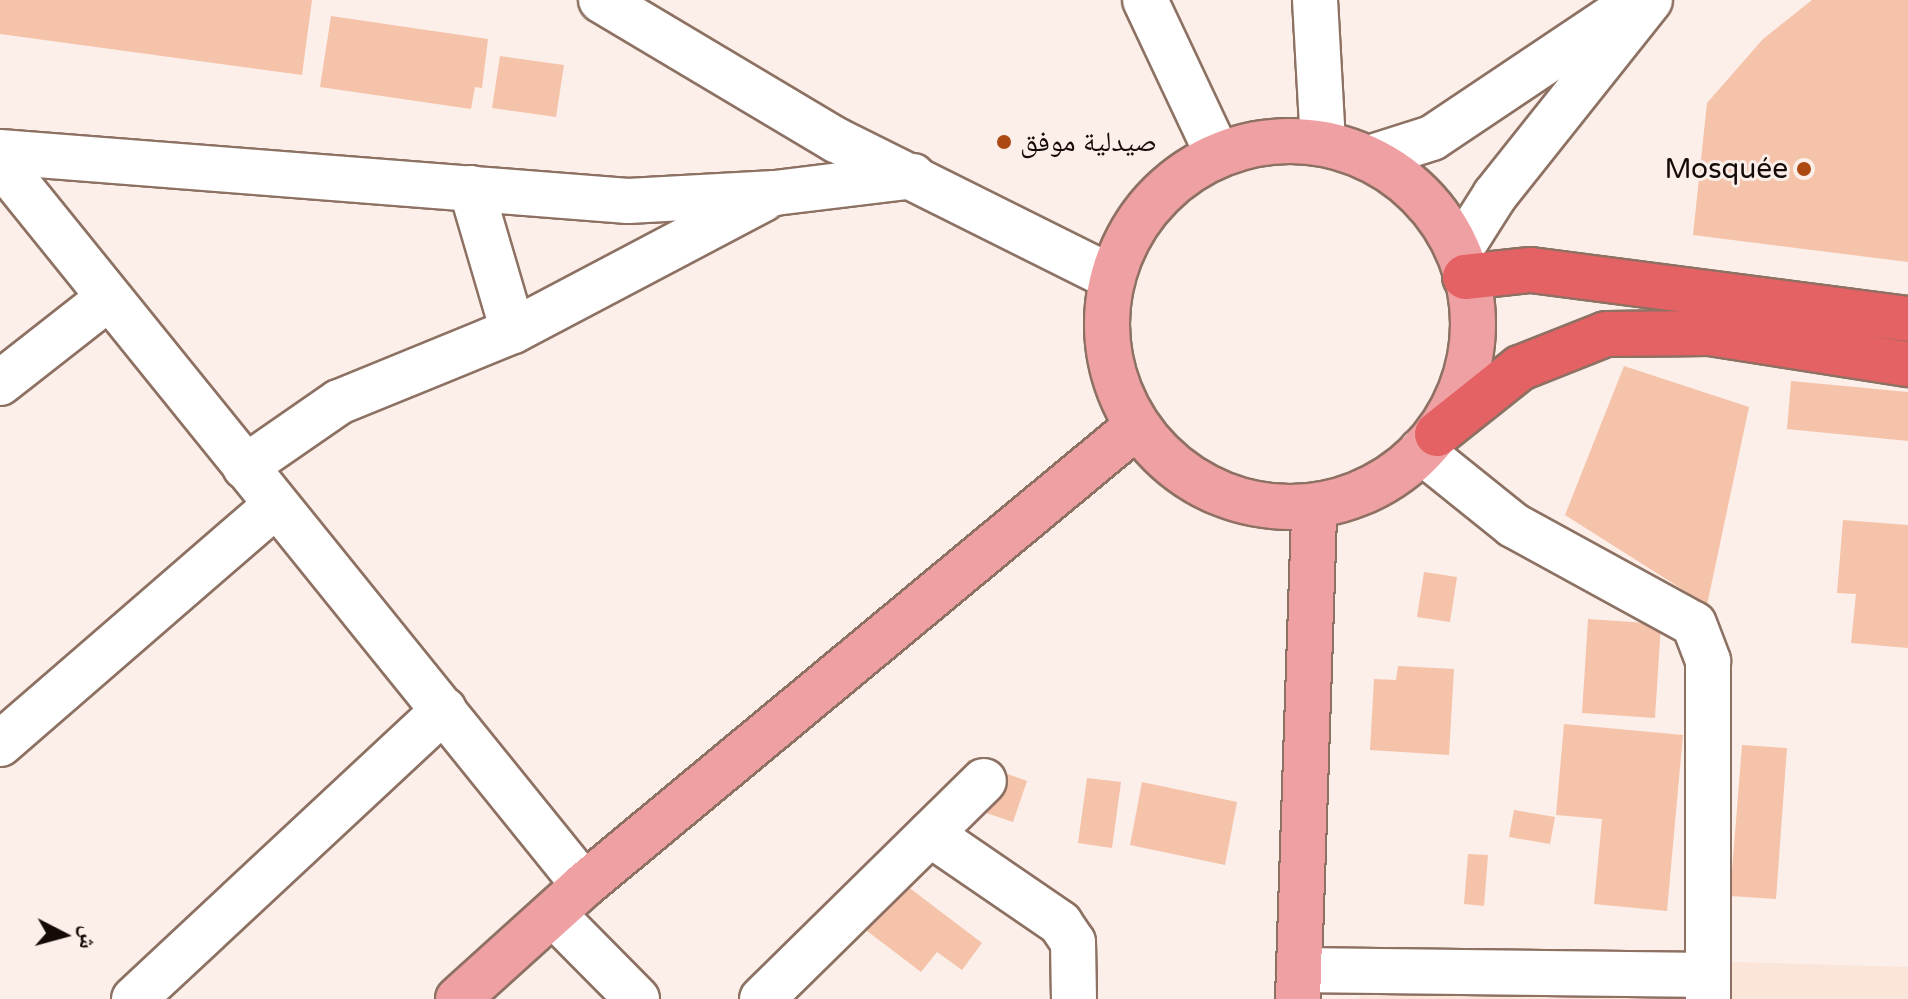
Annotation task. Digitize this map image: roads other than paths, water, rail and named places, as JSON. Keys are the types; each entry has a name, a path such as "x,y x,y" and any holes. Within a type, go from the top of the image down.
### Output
{"highway":[{"path":"1462,265 1531,270 1908,319"},
{"path":"1429,442 1520,368 1606,334 1709,333 1908,364"}],"main road":[{"path":"1270,141 1323,143 1369,158 1410,184 1438,215 1462,265 1473,314 1466,377 1429,442 1403,469 1361,494 1314,507 1263,507 1214,492 1171,464 1137,426 1115,380 1109,342 1113,278 1134,227 1171,185 1218,155 1270,141"},
{"path":"458,999 584,885 1137,426"},
{"path":"1299,984 1314,507"}],"street":[{"path":"601,0 836,140 1113,278"},
{"path":"1145,0 1218,155"},
{"path":"1315,0 1323,143"},
{"path":"1369,158 1432,138 1639,0"},
{"path":"1462,265 1495,195 1650,0"},
{"path":"0,152 628,201 775,193 913,176"},
{"path":"0,162 107,299 584,885"},
{"path":"471,188 513,331"},
{"path":"245,467 339,402 513,331 775,193"},
{"path":"0,383 107,299"},
{"path":"1299,984 1708,987 1708,661 1694,624 1513,525 1429,442"},
{"path":"0,744 276,505"},
{"path":"134,999 444,710"},
{"path":"762,999 984,781"},
{"path":"930,834 1060,923 1073,942 1074,999"},
{"path":"554,915 637,999"}],"place":[{"name":"صيدلية موفق","path":"1004,142"},
{"name":"Mosquée","path":"1804,169"}]}
